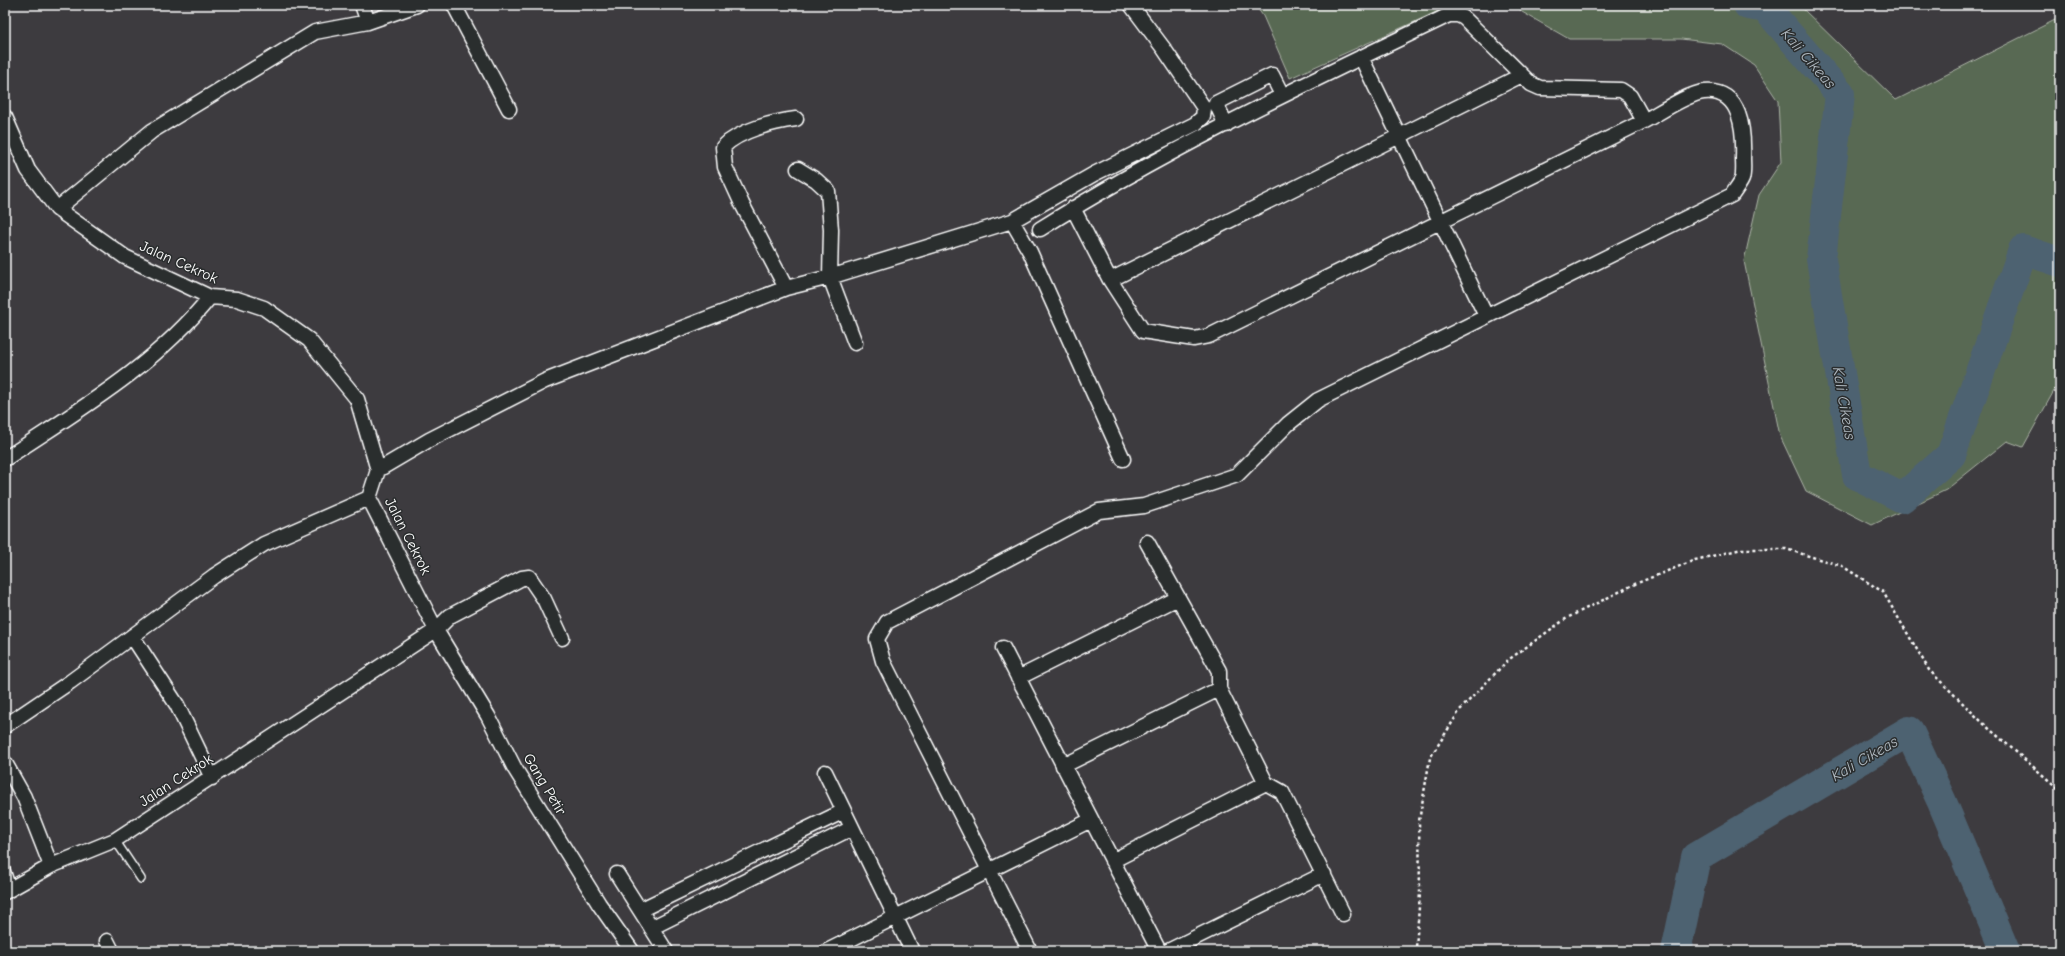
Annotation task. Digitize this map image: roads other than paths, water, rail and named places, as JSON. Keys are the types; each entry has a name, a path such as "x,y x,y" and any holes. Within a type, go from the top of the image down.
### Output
{"street":[{"path":"362,5 368,22"},
{"path":"57,209 152,131 302,39 315,32 368,22 417,5"},
{"path":"454,5 509,109"},
{"path":"378,470 429,440 545,381 786,288 830,277 1012,221 1094,174 1195,124 1203,117 1204,108 1131,5"},
{"path":"1040,229 1074,208 1282,95 1449,15 1458,15 1464,18 1531,84 1540,88 1621,90 1630,96 1644,121"},
{"path":"1361,57 1486,316"},
{"path":"1226,125 1216,103 1272,75 1282,95"},
{"path":"1110,280 1522,75"},
{"path":"1030,951 883,661 877,639 887,622 1099,511 1144,506 1237,475 1288,424 1318,400 1732,195 1742,179 1744,136 1743,125 1734,104 1724,95 1705,91 1695,94 1644,121 1209,336 1194,339 1143,331 1110,280 1074,208"},
{"name":"Jalan Cekrok","path":"5,117 28,170 57,209 125,257 210,297 237,298 264,308 309,340 357,399 378,470 369,498 436,630 212,778 115,840 51,866 8,890"},
{"path":"786,288 742,204 728,173 725,166 724,147 729,140 770,123 796,119"},
{"path":"798,169 816,180 828,190 831,230 830,277 855,343"},
{"path":"1012,221 1033,259 1123,460"},
{"path":"5,460 108,389 166,346 195,316 210,297"},
{"path":"5,726 70,682 214,576 264,544 369,498"},
{"path":"1147,542 1219,671 1219,689 1266,784 1282,792 1343,914"},
{"path":"436,630 450,616 522,578 529,577 544,599 562,638"},
{"path":"1018,678 1178,598"},
{"name":"Gang Petir","path":"436,630 488,716 515,769 534,801 599,904 632,951"},
{"path":"132,636 177,705 212,778"},
{"path":"1002,648 1159,951"},
{"path":"1064,766 1219,689"},
{"path":"5,763 24,797 51,866"},
{"path":"825,772 912,951"},
{"path":"1112,861 1266,784"},
{"path":"640,910 844,811"},
{"path":"827,951 989,869 1091,820"},
{"path":"651,928 852,828"},
{"path":"740,862 750,879"},
{"path":"617,874 666,951"},
{"path":"1168,951 1324,874"}],"lane":[{"path":"115,840 141,880"},
{"path":"5,866 8,890"}],"waterway":[{"name":"Kali Cikeas","path":"1748,5 1766,8 1840,94 1821,259 1857,475 1902,498 1951,455 2023,250 2060,262"},
{"name":"Kali Cikeas","path":"1676,951 1696,857 1909,731 1942,802 2005,951"}]}
